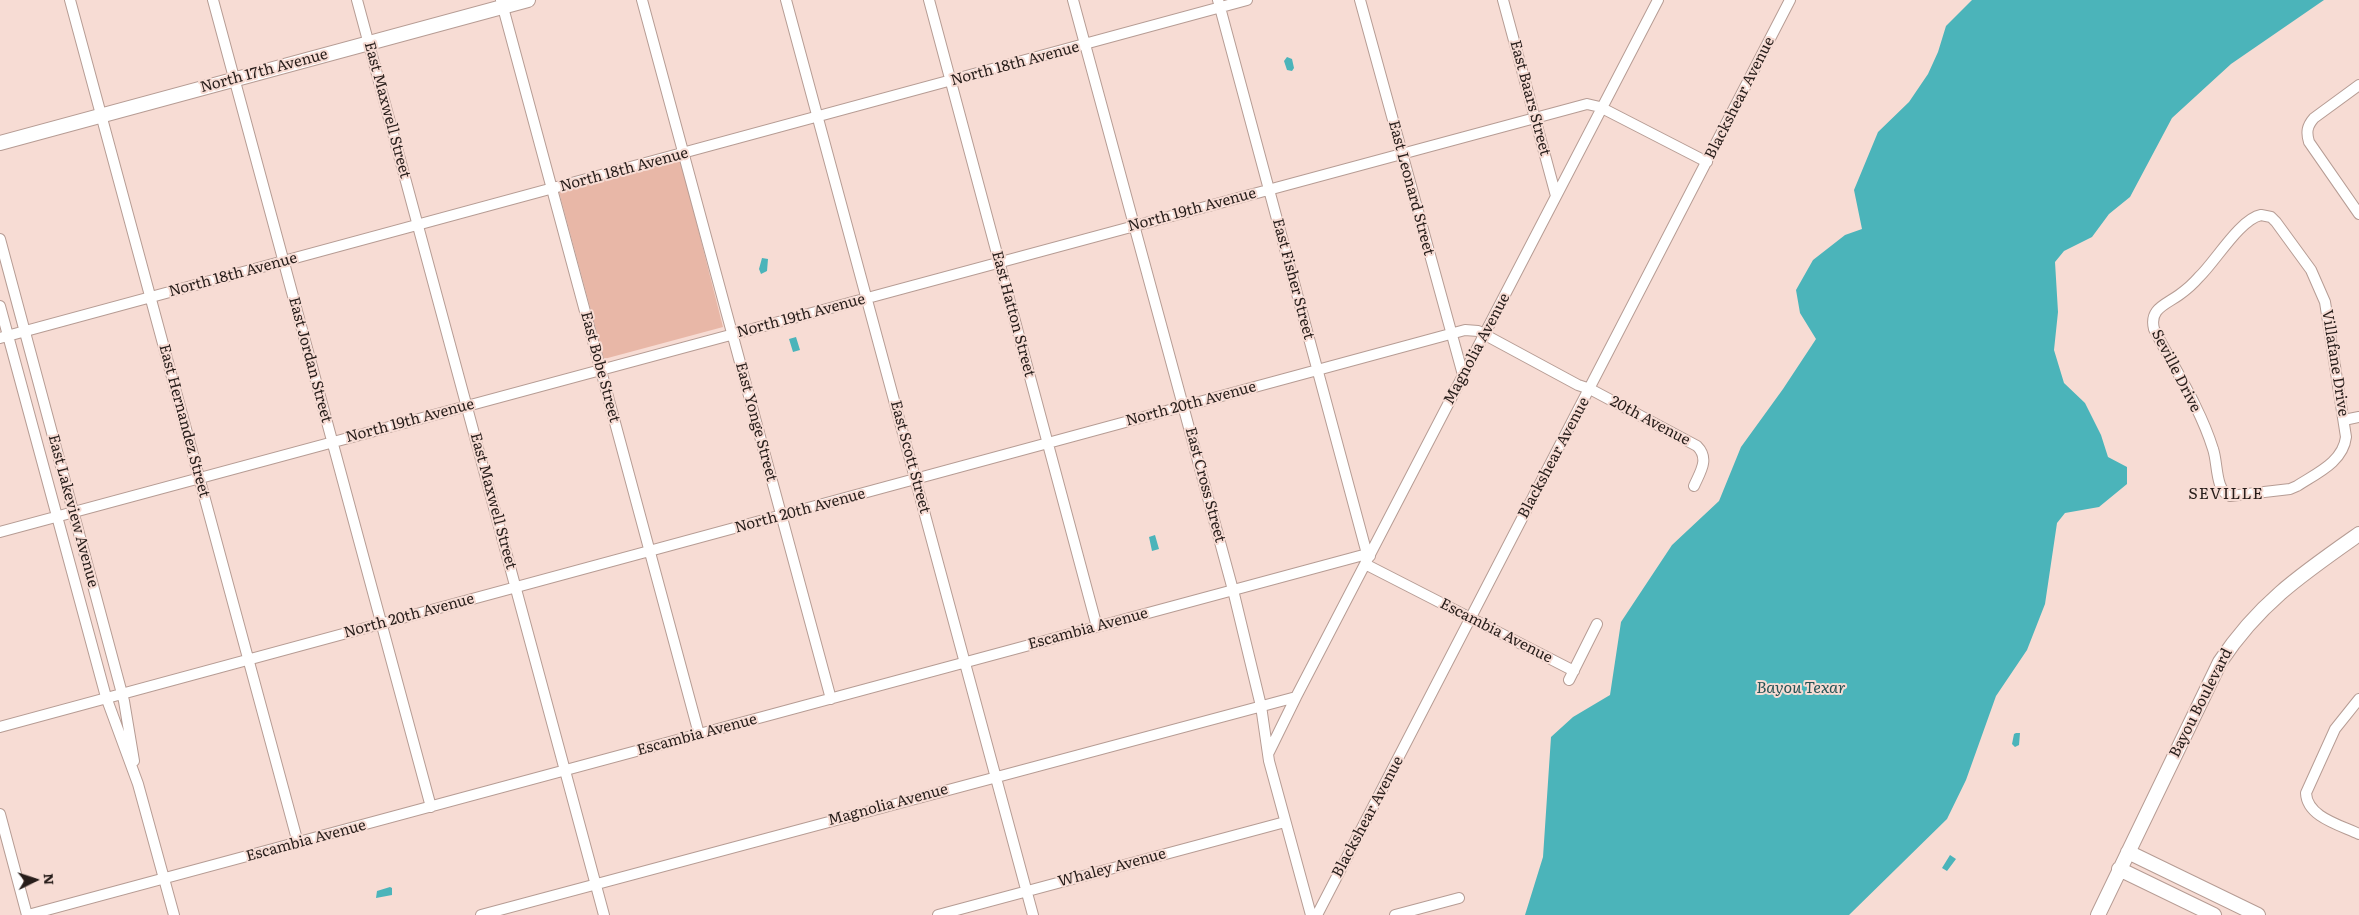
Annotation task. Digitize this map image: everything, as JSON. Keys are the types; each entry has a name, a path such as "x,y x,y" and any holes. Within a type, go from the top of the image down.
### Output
{"street":[{"name":"East Hernandez Street","path":"70,0 298,843"},
{"name":"East Jordan Street","path":"213,0 431,807"},
{"name":"East Maxwell Street","path":"357,0 604,915"},
{"name":"North 17th Avenue","path":"0,143 369,43 502,4 528,0"},
{"name":"East Yonge Street","path":"642,0 831,699"},
{"name":"East Scott Street","path":"786,0 1034,915"},
{"name":"East Hatton Street","path":"929,0 1097,627"},
{"name":"East Cross Street","path":"1073,0 1233,590 1261,706 1269,761 1311,915"},
{"name":"North 18th Avenue","path":"4,337 1085,44 1219,4 1247,0"},
{"name":"East Leonard Street","path":"1360,0 1450,334 1463,375"},
{"name":"East Baars Street","path":"1504,0 1556,196"},
{"path":"1647,0 1651,14"},
{"name":"Magnolia Avenue","path":"1269,761 1270,746 1658,0"},
{"name":"Blackshear Avenue","path":"1317,915 1790,0"},
{"name":"East Bobe Street","path":"502,4 699,734"},
{"name":"East Fisher Street","path":"1219,4 1367,558"},
{"path":"2359,85 2314,118 2307,130 2309,142 2359,214"},
{"name":"North 19th Avenue","path":"0,532 1535,117 1586,104 1602,108"},
{"path":"1602,108 1707,162"},
{"name":"Seville Drive","path":"2226,495 2220,488 2218,466 2207,432 2154,329 2153,318 2159,307 2179,295 2204,272 2249,220 2261,215 2274,220"},
{"name":"Villafane Drive","path":"2226,495 2242,495 2297,486 2337,459 2342,453 2346,437 2325,302 2311,270 2274,220"},
{"name":"East Lakeview Avenue","path":"0,239 122,694 138,784"},
{"name":"East Lakeview Avenue","path":"0,306 4,337 57,517 106,698 138,784 174,915"},
{"name":"North 20th Avenue","path":"0,727 1450,334 1472,330 1485,335 1569,380 1590,389"},
{"name":"20th Avenue","path":"1590,389 1697,446 1704,454 1705,459 1694,486"},
{"path":"2344,420 2359,418"},
{"name":"Bayou Boulevard","path":"2098,915 2220,662 2259,612 2279,592 2359,534"},
{"name":"Escambia Avenue","path":"27,915 1233,590 1367,558 1571,676 1597,624"},
{"name":"Magnolia Avenue","path":"481,915 1296,697"},
{"path":"2359,699 2335,729 2306,793 2307,801 2315,812 2359,834"},
{"path":"0,814 27,915"},
{"name":"Whaley Avenue","path":"938,915 1285,822"},
{"path":"2128,852 2250,913"},
{"path":"2119,869 2214,915"},
{"path":"1394,915 1459,898"}],"shaded area":[{"path":"680,158 723,327 604,359 559,192"}],"water":[{"name":"Bayou Texar","path":"1972,0 2324,0 2231,64 2172,118 2130,197 2109,214 2092,237 2064,251 2055,262 2058,312 2054,350 2064,383 2085,403 2101,435 2108,457 2127,467 2127,484 2099,507 2065,513 2057,523 2045,604 2027,650 1996,696 1966,780 1947,819 1849,915 1525,915 1543,857 1551,737 1573,717 1610,695 1621,622 1672,545 1719,501 1741,447 1816,339 1800,313 1796,290 1813,260 1845,235 1862,229 1854,190 1878,132 1909,102 1928,74 1938,52 1946,26"},
{"path":"1287,57 1292,59 1294,68 1292,71 1287,70 1284,61"},
{"path":"762,258 768,259 767,271 761,274 759,269"},
{"path":"796,337 800,350 793,352 789,339"},
{"path":"1155,535 1159,549 1152,551 1149,537"},
{"path":"2020,733 2019,745 2015,747 2012,744 2014,734"},
{"path":"1950,855 1956,859 1947,871 1942,868"},
{"path":"392,888 392,895 376,898 377,891"}],"district":[{"name":"SEVILLE","path":"2226,494"}]}
